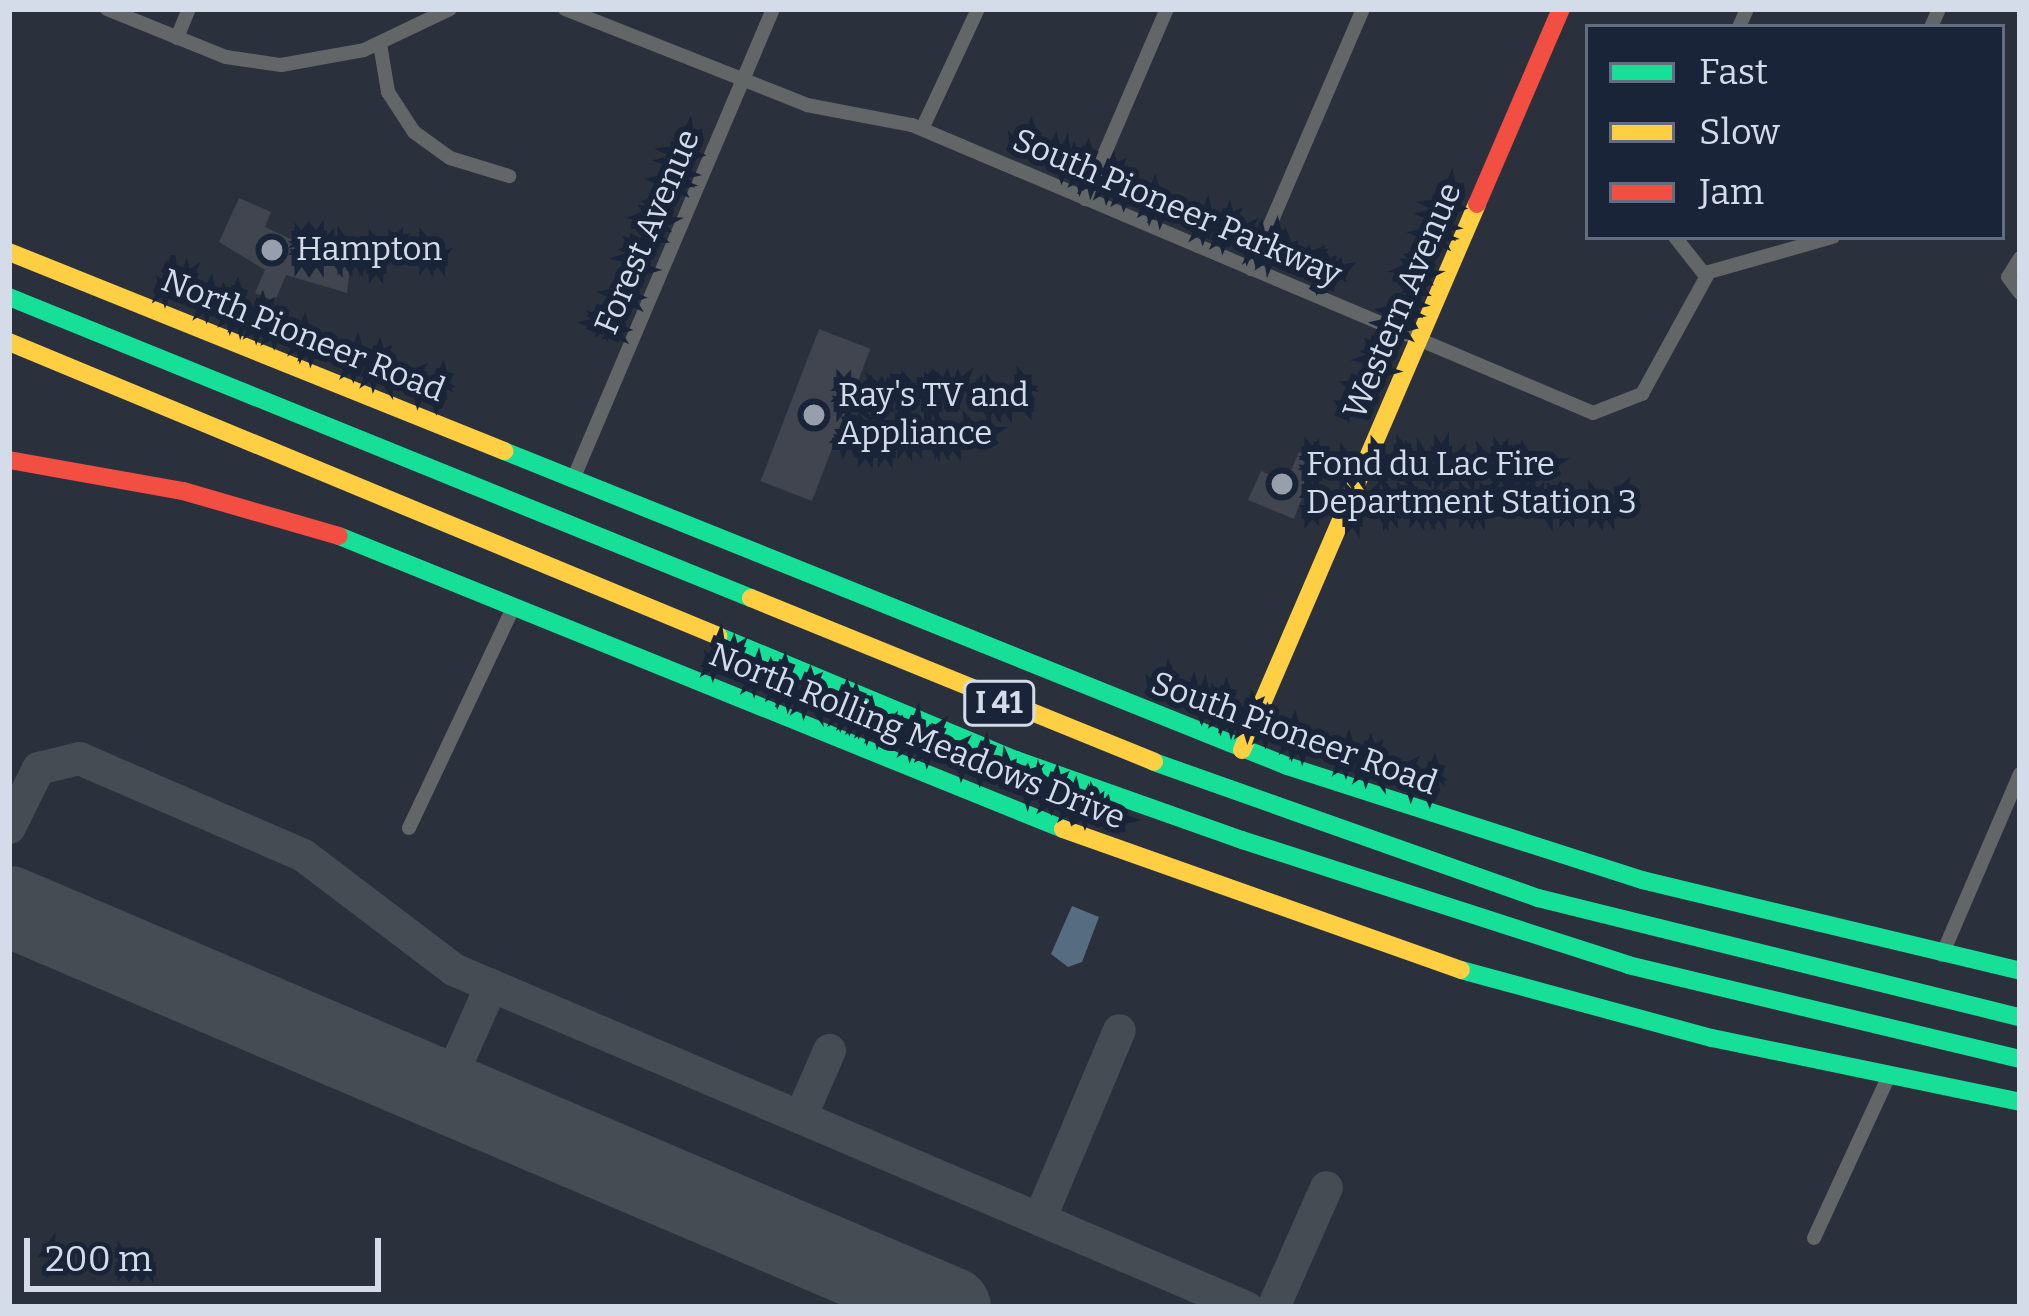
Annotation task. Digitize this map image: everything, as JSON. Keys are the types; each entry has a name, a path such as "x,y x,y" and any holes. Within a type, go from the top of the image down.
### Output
{"main road":[{"name":"Western Avenue","path":"1242,750 1561,9"},
{"name":"North Pioneer Road","path":"9,252 574,477"},
{"name":"I 41","path":"9,297 1252,802 1538,898 2020,1017"},
{"name":"I 41","path":"9,342 1016,760 1320,868 1647,970 2020,1059"},
{"name":"North Rolling Meadows Drive","path":"9,460 267,513 1305,920 1564,1000 2020,1102"},
{"name":"South Pioneer Road","path":"574,477 1242,750 1554,854 2020,971"}],"street":[{"path":"106,9 177,38 275,65 380,44 450,9"},
{"path":"177,38 189,9"},
{"name":"South Pioneer Parkway","path":"565,9 812,107 922,129 1580,409 1613,412 1647,388 1706,275"},
{"name":"Forest Avenue","path":"574,477 773,9"},
{"path":"922,129 978,9"},
{"path":"1085,199 1167,9"},
{"path":"1251,269 1363,9"},
{"path":"380,44 388,92 412,129 450,158 509,176"},
{"path":"1677,240 1706,275 1823,240"},
{"path":"2020,258 2008,277 2020,293"},
{"path":"409,828 514,607"},
{"path":"1942,955 2020,774"},
{"path":"1814,1238 1889,1076"}],"water":[{"path":"1072,906 1099,917 1082,962 1068,967 1051,954"}],"building":[{"name":"Hampton","path":"239,198 271,212 265,227 350,267 347,293 286,275 275,301 255,293 265,270 219,242"},
{"name":"Ray's TV and Appliance","path":"819,329 870,349 812,501 761,481"},
{"name":"Fond du Lac Fire Department Station 3","path":"1299,452 1316,460 1294,519 1248,500 1261,471 1286,482"}],"taxiway":[{"path":"9,827 38,768 79,758 303,855 453,969 1246,1307"},
{"path":"444,1091 491,985"},
{"path":"1039,1219 1119,1030"},
{"path":"800,1117 829,1050"},
{"path":"1273,1307 1326,1187"}],"runway":[{"path":"9,906 950,1307"}],"traffic: fast":[{"path":"9,297 751,598"},
{"path":"504,451 1287,766 1642,880 2020,971"},
{"path":"339,536 1063,829"},
{"path":"718,636 1016,760 1242,840 1628,965 2020,1059"},
{"path":"1154,762 1538,898 2020,1017"},
{"path":"1461,970 1712,1038 2020,1102"}],"traffic: slow":[{"path":"1242,750 1477,204"},
{"path":"9,252 504,451"},
{"path":"9,342 718,636"},
{"path":"751,598 1154,762"},
{"path":"1063,829 1461,970"}],"traffic: jam":[{"path":"1477,204 1561,9"},
{"path":"9,460 183,491 339,536"}],"place":[{"name":"Hampton","path":"272,250"},
{"name":"Ray's TV and Appliance","path":"814,415"},
{"name":"Fond du Lac Fire Department Station 3","path":"1282,484"}]}
